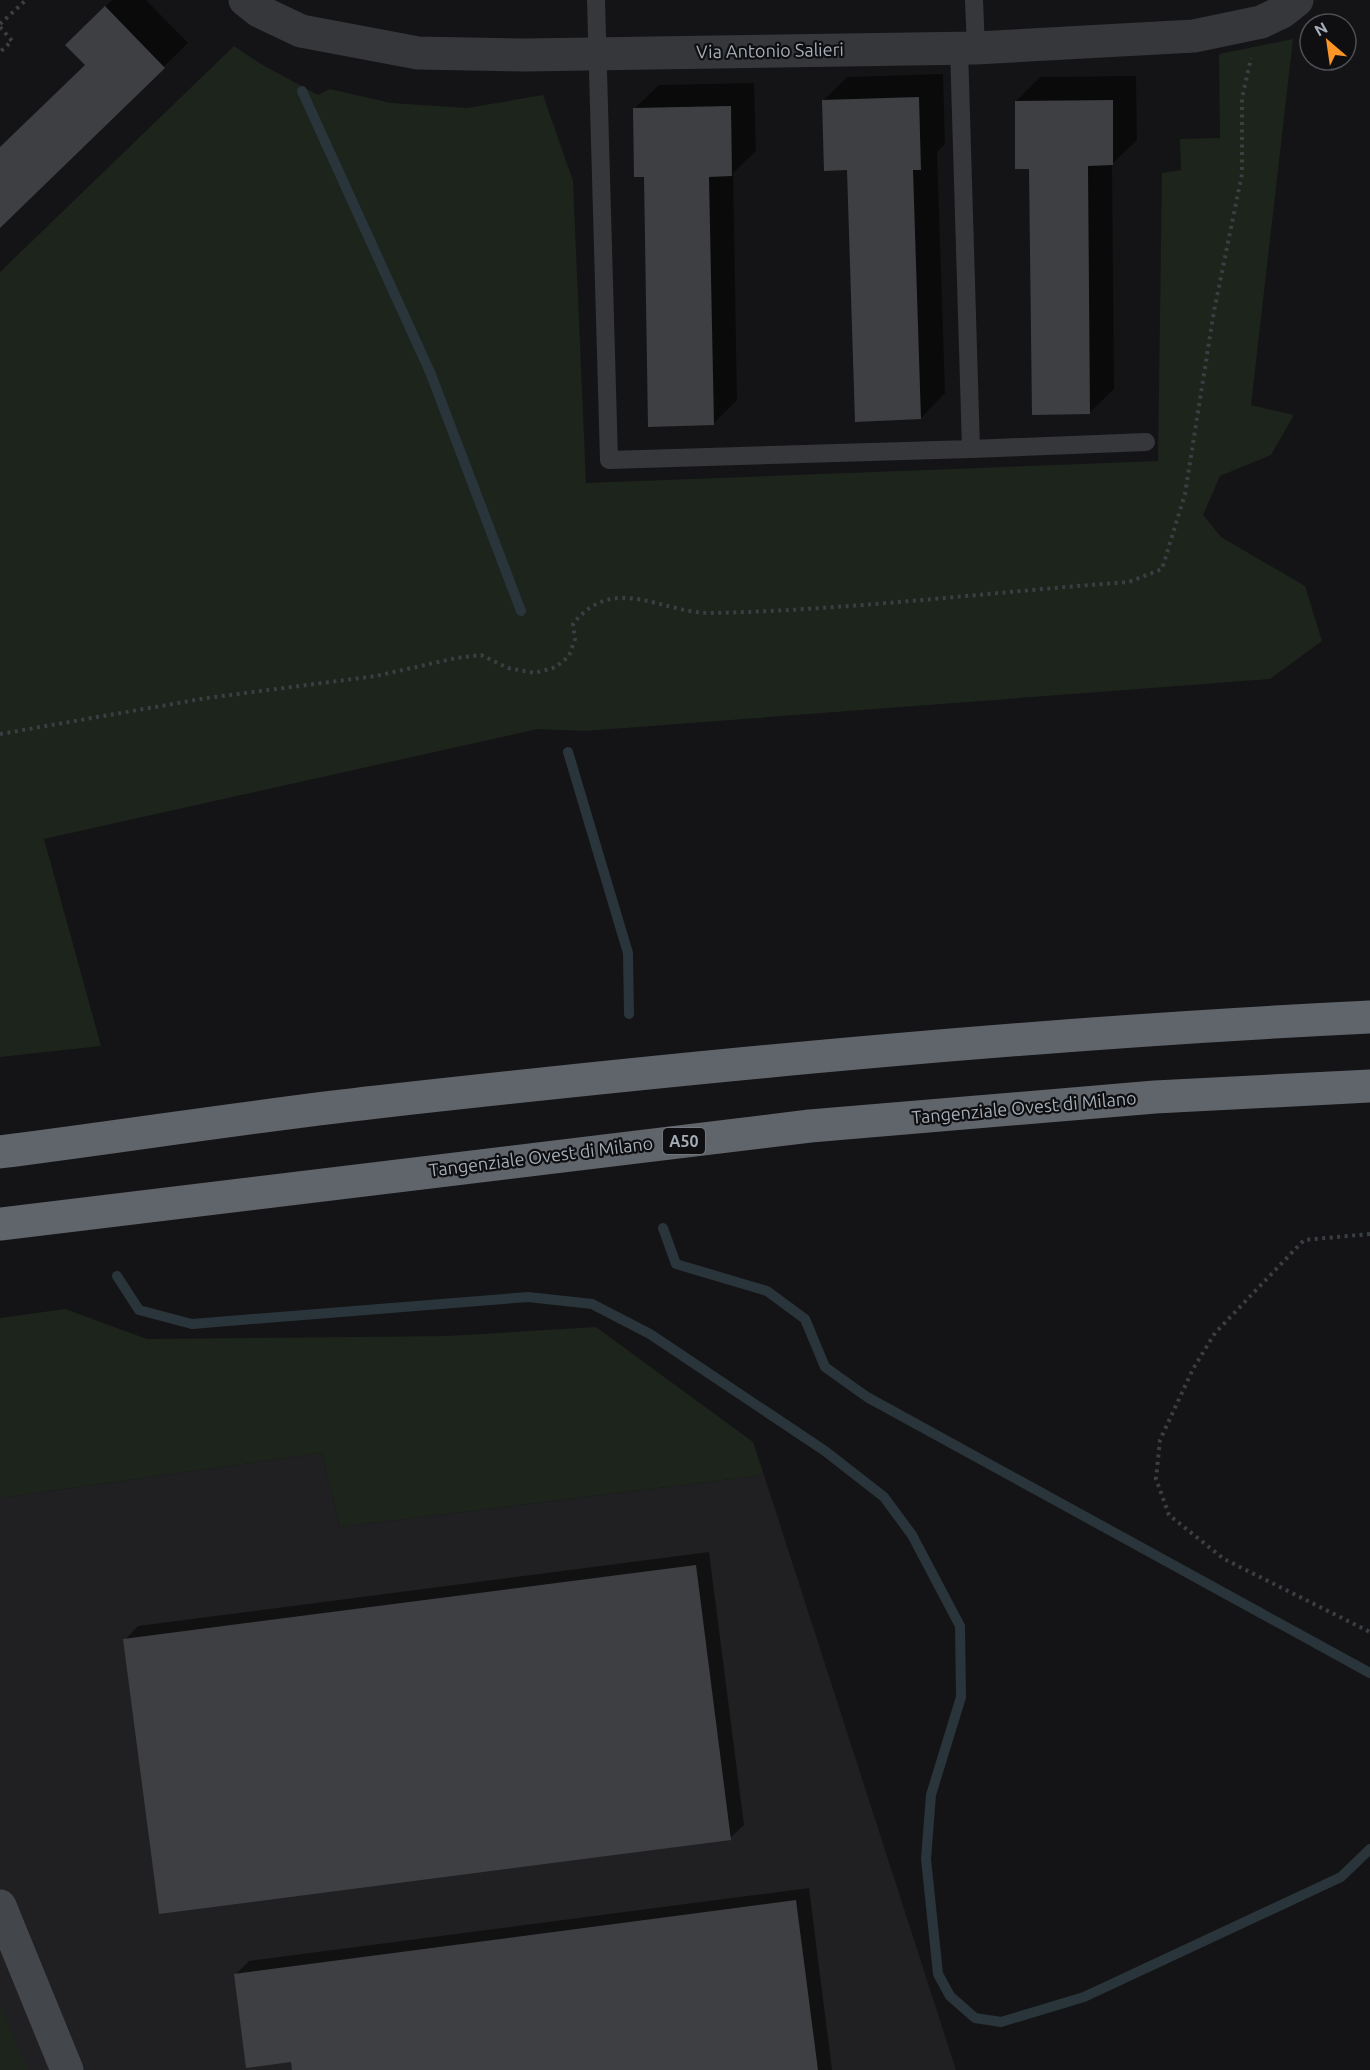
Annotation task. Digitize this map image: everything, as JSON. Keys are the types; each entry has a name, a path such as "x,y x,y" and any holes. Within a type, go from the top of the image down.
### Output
{"highway":[{"path":"0,1152 374,1102 880,1049 1178,1027 1370,1017"},
{"name":"Tangenziale Ovest di Milano","path":"0,1224 810,1126 1155,1097 1370,1086"}],"street":[{"name":"Via Antonio Salieri","path":"245,0 259,11 301,31 418,53 598,54 967,48 1194,36 1261,22 1282,12 1298,0"},
{"path":"0,1906 68,2070"}],"lane":[{"path":"596,0 609,460 1146,442"},
{"path":"970,449 967,48 974,0"}],"path":[{"path":"0,52 12,41 0,25 26,0"},
{"path":"0,734 207,698 376,676 481,655 508,668 535,673 556,667 569,656 575,639 573,624 583,611 604,601 630,596 708,613 781,610 1129,582 1162,569 1185,494 1214,311 1242,174 1242,99 1261,22"},
{"path":"1370,1234 1304,1240 1215,1333 1193,1369 1160,1440 1156,1479 1169,1515 1224,1559 1370,1632"}],"shaded area":[{"path":"1293,39 1251,405 1294,415 1271,455 1220,476 1203,515 1221,537 1305,586 1322,641 1270,679 585,731 538,729 44,839 101,1046 0,1057 0,272 234,46 261,64 318,95 330,89 391,103 467,108 543,95 573,181 586,483 1158,461 1162,173 1181,170 1180,139 1220,138 1219,54"},
{"path":"65,1309 147,1339 448,1336 596,1327 753,1442 764,1475 340,1527 322,1453 0,1498 0,1318"},
{"path":"322,1453 340,1527 764,1475 956,2070 0,2070 0,1498"},
{"path":"0,2005 28,2070 0,2070"}],"building":[{"path":"105,6 165,68 0,228 0,147 85,65 65,45"},
{"path":"919,97 921,170 913,170 921,419 855,422 847,170 824,171 822,100"},
{"path":"1113,100 1113,165 1088,166 1090,414 1032,415 1029,169 1015,169 1015,101"},
{"path":"731,106 732,176 709,177 714,425 648,427 644,177 634,177 633,108"},
{"path":"696,1565 731,1840 159,1914 123,1639"},
{"path":"796,1900 818,2070 292,2070 291,2062 246,2068 234,1974"}],"waterway":[{"path":"302,91 430,372 521,611"},
{"path":"568,752 628,953 629,1014"},
{"path":"663,1228 676,1264 767,1291 805,1319 825,1367 867,1397 1370,1673"},
{"path":"117,1276 139,1310 192,1324 528,1297 592,1304 650,1334 825,1451 884,1497 912,1535 960,1626 961,1697 931,1795 926,1859 938,1974 950,1996 975,2018 1001,2022 1084,1997 1341,1877 1370,1849"}]}
